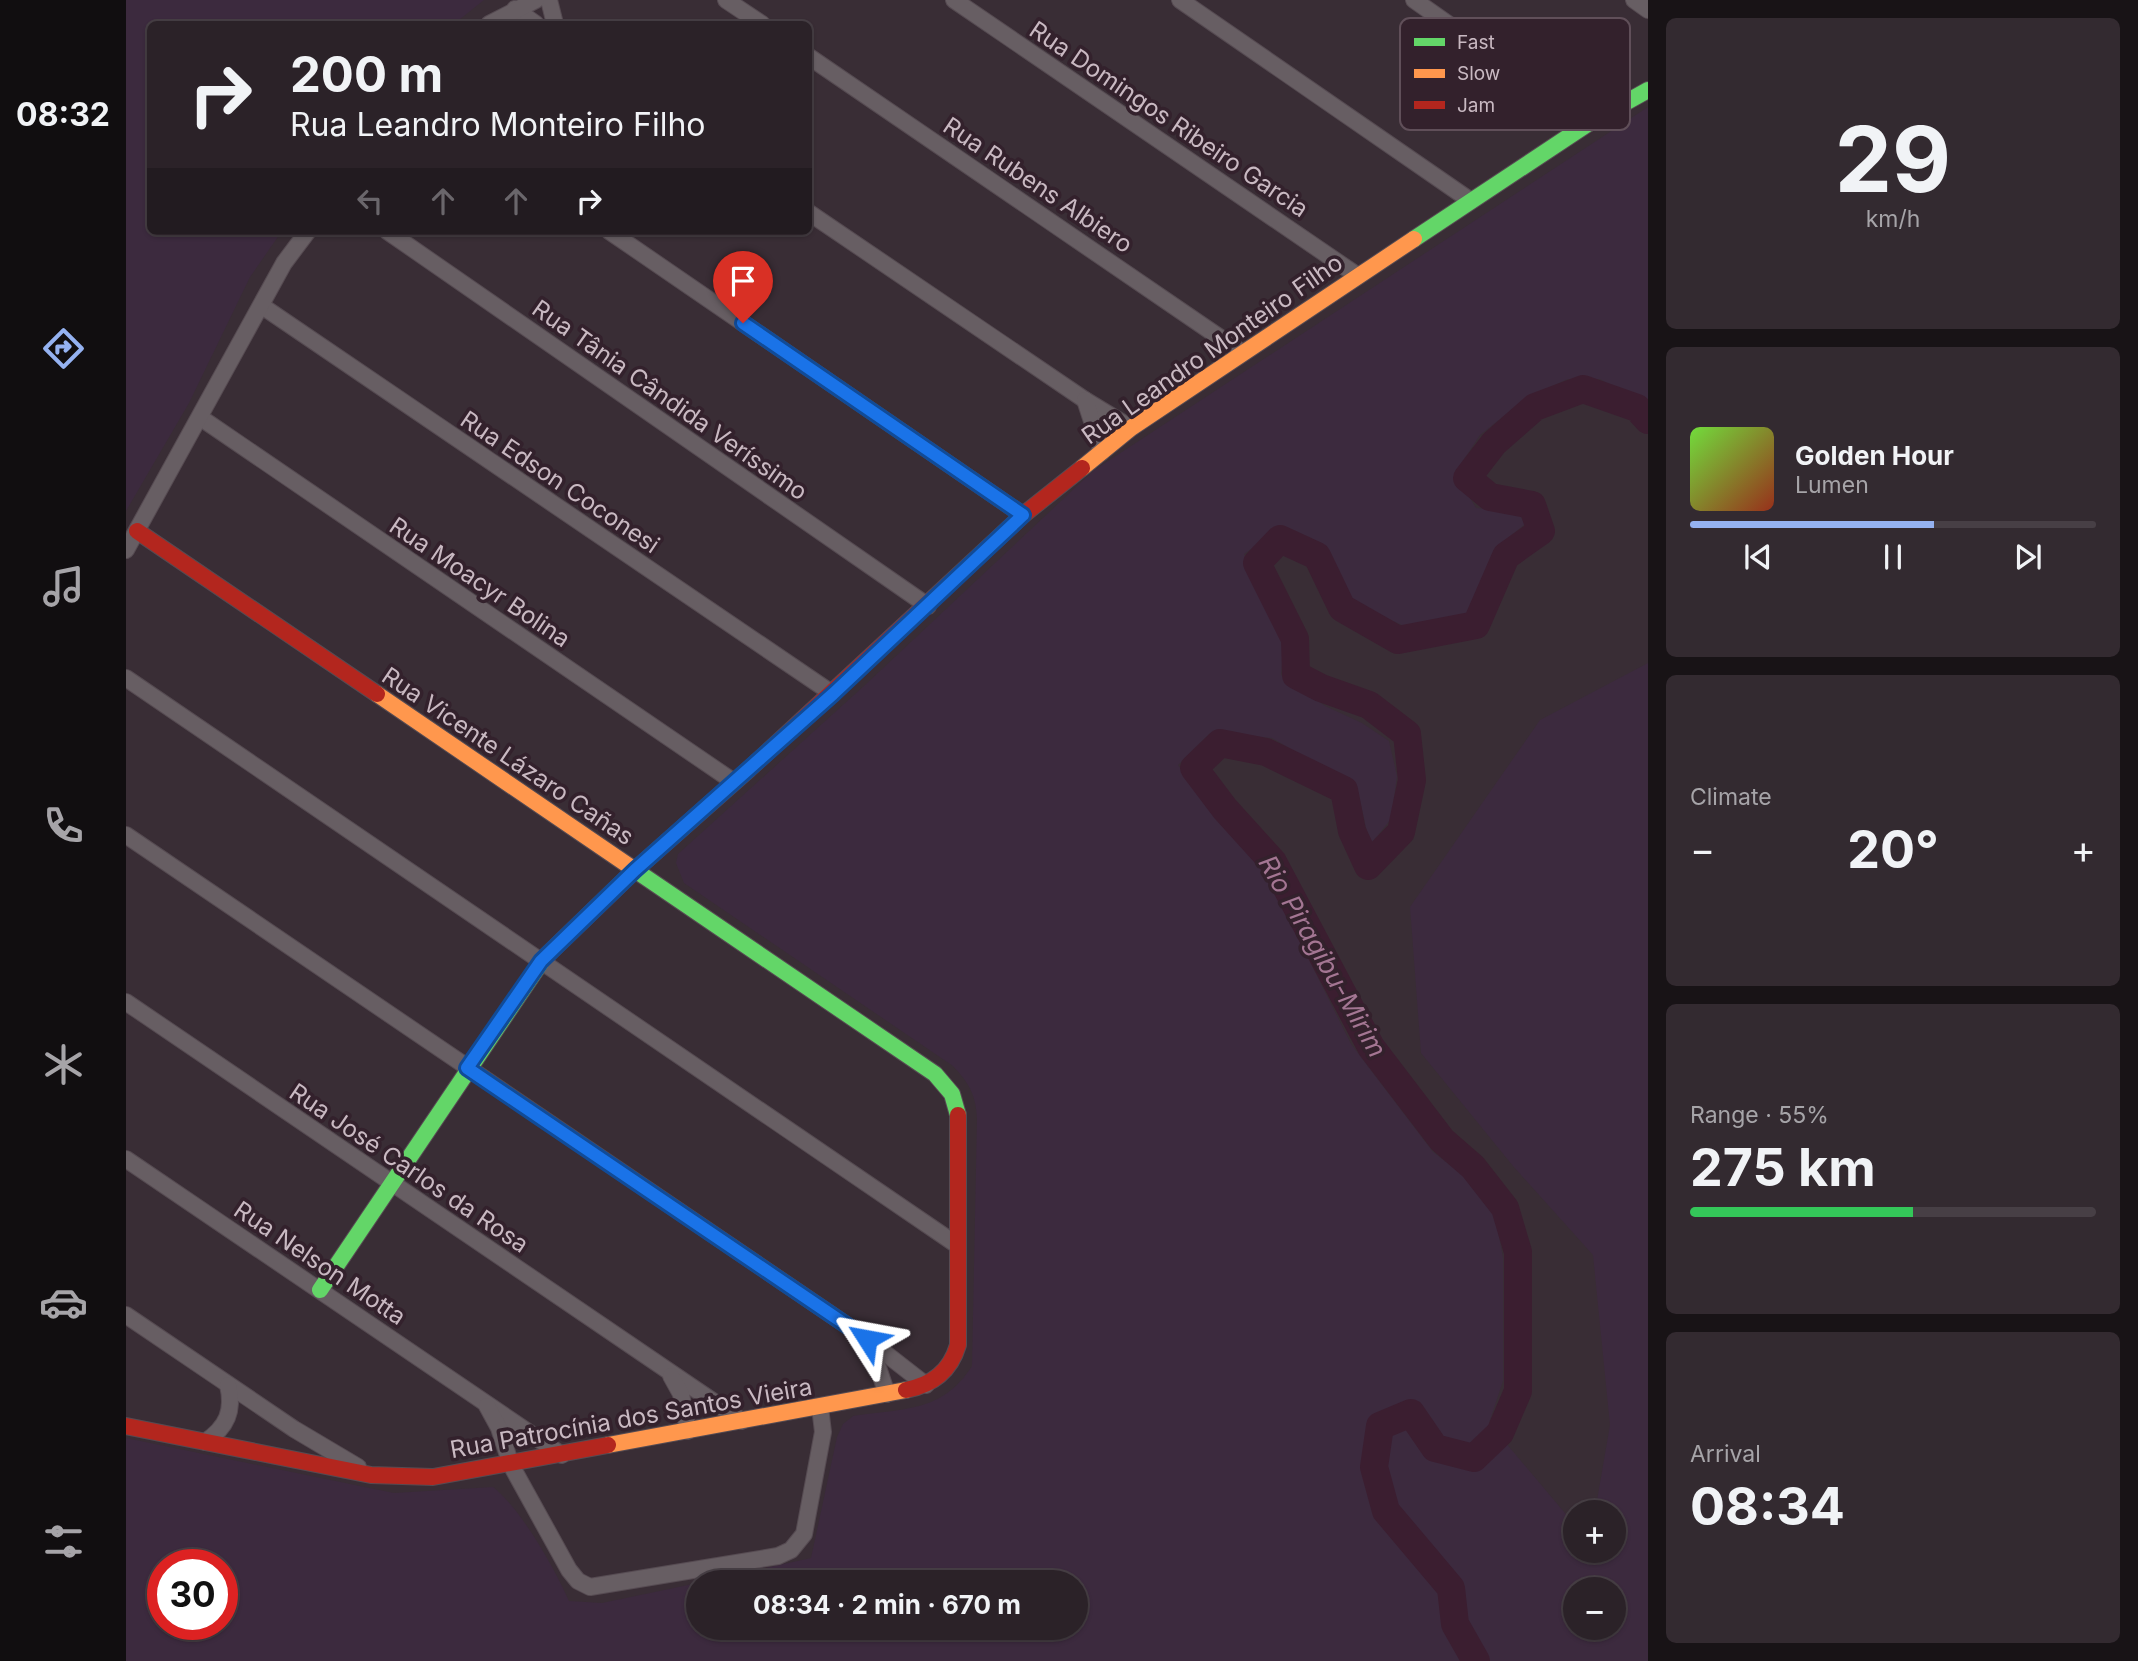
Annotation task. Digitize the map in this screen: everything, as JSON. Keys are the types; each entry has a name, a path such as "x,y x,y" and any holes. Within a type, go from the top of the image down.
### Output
{"street":[{"path":"494,21 536,0"},
{"path":"549,0 554,21"},
{"path":"726,0 758,21"},
{"name":"Rua Domingos Ribeiro Garcia","path":"954,0 1357,276"},
{"path":"1180,0 1471,201"},
{"path":"1414,0 1440,18"},
{"path":"1634,0 1648,10"},
{"path":"515,9 532,21"},
{"name":"Rua Rubens Albiero","path":"812,59 1241,352"},
{"name":"Rua Leandro Monteiro Filho","path":"1630,100 1648,90"},
{"name":"Rua Leandro Monteiro Filho","path":"320,1290 541,961 635,870 833,694 1023,515 1131,428 1241,352 1578,130"},
{"path":"812,215 1085,400 1131,428"},
{"path":"126,550 284,263 305,235"},
{"name":"Rua Tânia Cândida Veríssimo","path":"393,235 928,606"},
{"path":"615,235 1023,515"},
{"name":"Rua Edson Coconesi","path":"262,306 833,694"},
{"path":"1085,400 1102,452"},
{"name":"Rua Moacyr Bolina","path":"201,418 734,782"},
{"name":"Rua Vicente Lázaro Cañas","path":"137,531 936,1074 952,1094"},
{"path":"126,678 957,1245"},
{"path":"126,835 867,1339 926,1385"},
{"name":"Rua José Carlos da Rosa","path":"126,1002 742,1421"},
{"name":"Rua Patrocínia dos Santos Vieira","path":"126,1426 326,1468 371,1475 433,1477 511,1465 926,1385 946,1371 954,1359 958,1345 958,1116 952,1094"},
{"name":"Rua Nelson Motta","path":"126,1159 562,1455"},
{"path":"126,1315 294,1429 371,1475"},
{"path":"867,1339 875,1352 887,1394"},
{"name":"Rua José Carlos da Rosa","path":"667,1372 681,1394 688,1431"},
{"path":"205,1442 219,1432 228,1419 232,1406 229,1385"},
{"name":"Rua Nelson Motta","path":"487,1406 499,1428 511,1465 569,1570 579,1581 590,1587 778,1556 791,1550 804,1534 823,1432 820,1407"},
{"path":"294,1429 326,1468"}],"shaded area":[{"path":"126,0 484,0 458,21 147,21 147,235 279,235 250,277 189,403 126,511"},
{"path":"1648,107 1648,408 1600,379 1568,379 1528,397 1480,435 1455,473 1476,508 1517,511 1525,524 1497,547 1469,614 1404,626 1351,602 1321,547 1282,527 1244,554 1284,642 1281,675 1325,706 1362,723 1389,741 1397,776 1391,819 1370,845 1357,788 1272,738 1210,733 1178,765 1231,836 1263,868 1351,1044 1433,1152 1470,1180 1495,1215 1503,1258 1503,1381 1489,1423 1563,1511 1563,1563 1626,1563 1626,1500 1597,1500 1610,1425 1593,1255 1513,1166 1421,1053 1410,907 1540,720 1648,663 1648,1661 126,1661 126,1438 394,1493 493,1487 515,1509 525,1524 546,1556 569,1601 602,1603 686,1586 686,1640 1088,1640 1088,1570 756,1570 811,1558 837,1437 843,1424 853,1416 905,1409 935,1400 948,1393 972,1366 977,1119 971,1090 953,1066 684,883 676,863 678,854 864,686 1093,471 1613,130 1630,130 1630,119"}],"waterway":[{"name":"Rio Piragibu-Mirim","path":"1476,1661 1455,1624 1451,1588 1386,1511 1374,1467 1380,1426 1411,1413 1435,1448 1474,1458 1500,1433 1518,1391 1518,1252 1505,1208 1473,1167 1442,1140 1371,1047 1273,862 1225,809 1194,768 1220,743 1266,752 1344,790 1352,831 1368,866 1401,832 1412,780 1407,734 1369,705 1321,688 1296,675 1295,639 1257,563 1280,539 1317,556 1342,608 1398,640 1476,625 1506,556 1541,531 1532,505 1490,497 1467,478 1494,443 1535,407 1583,389 1637,408 1648,420"}],"traffic: fast":[{"path":"1630,100 1648,90"},
{"path":"1414,239 1578,130"},
{"path":"632,868 935,1074 952,1094 958,1115"},
{"path":"320,1290 544,958"}],"traffic: slow":[{"path":"1082,468 1131,428 1414,239"},
{"path":"377,694 632,868"},
{"path":"544,958 635,870 748,770"},
{"path":"608,1445 906,1390"}],"traffic: jam":[{"path":"748,770 1023,515 1082,468"},
{"path":"137,531 377,694"},
{"path":"906,1390 924,1385 939,1376 950,1363 958,1345 958,1115"},
{"path":"126,1426 371,1475 433,1477 608,1445"}],"route":[{"path":"743,323 1023,515 833,694 635,870 541,961 467,1068 867,1339"}]}
